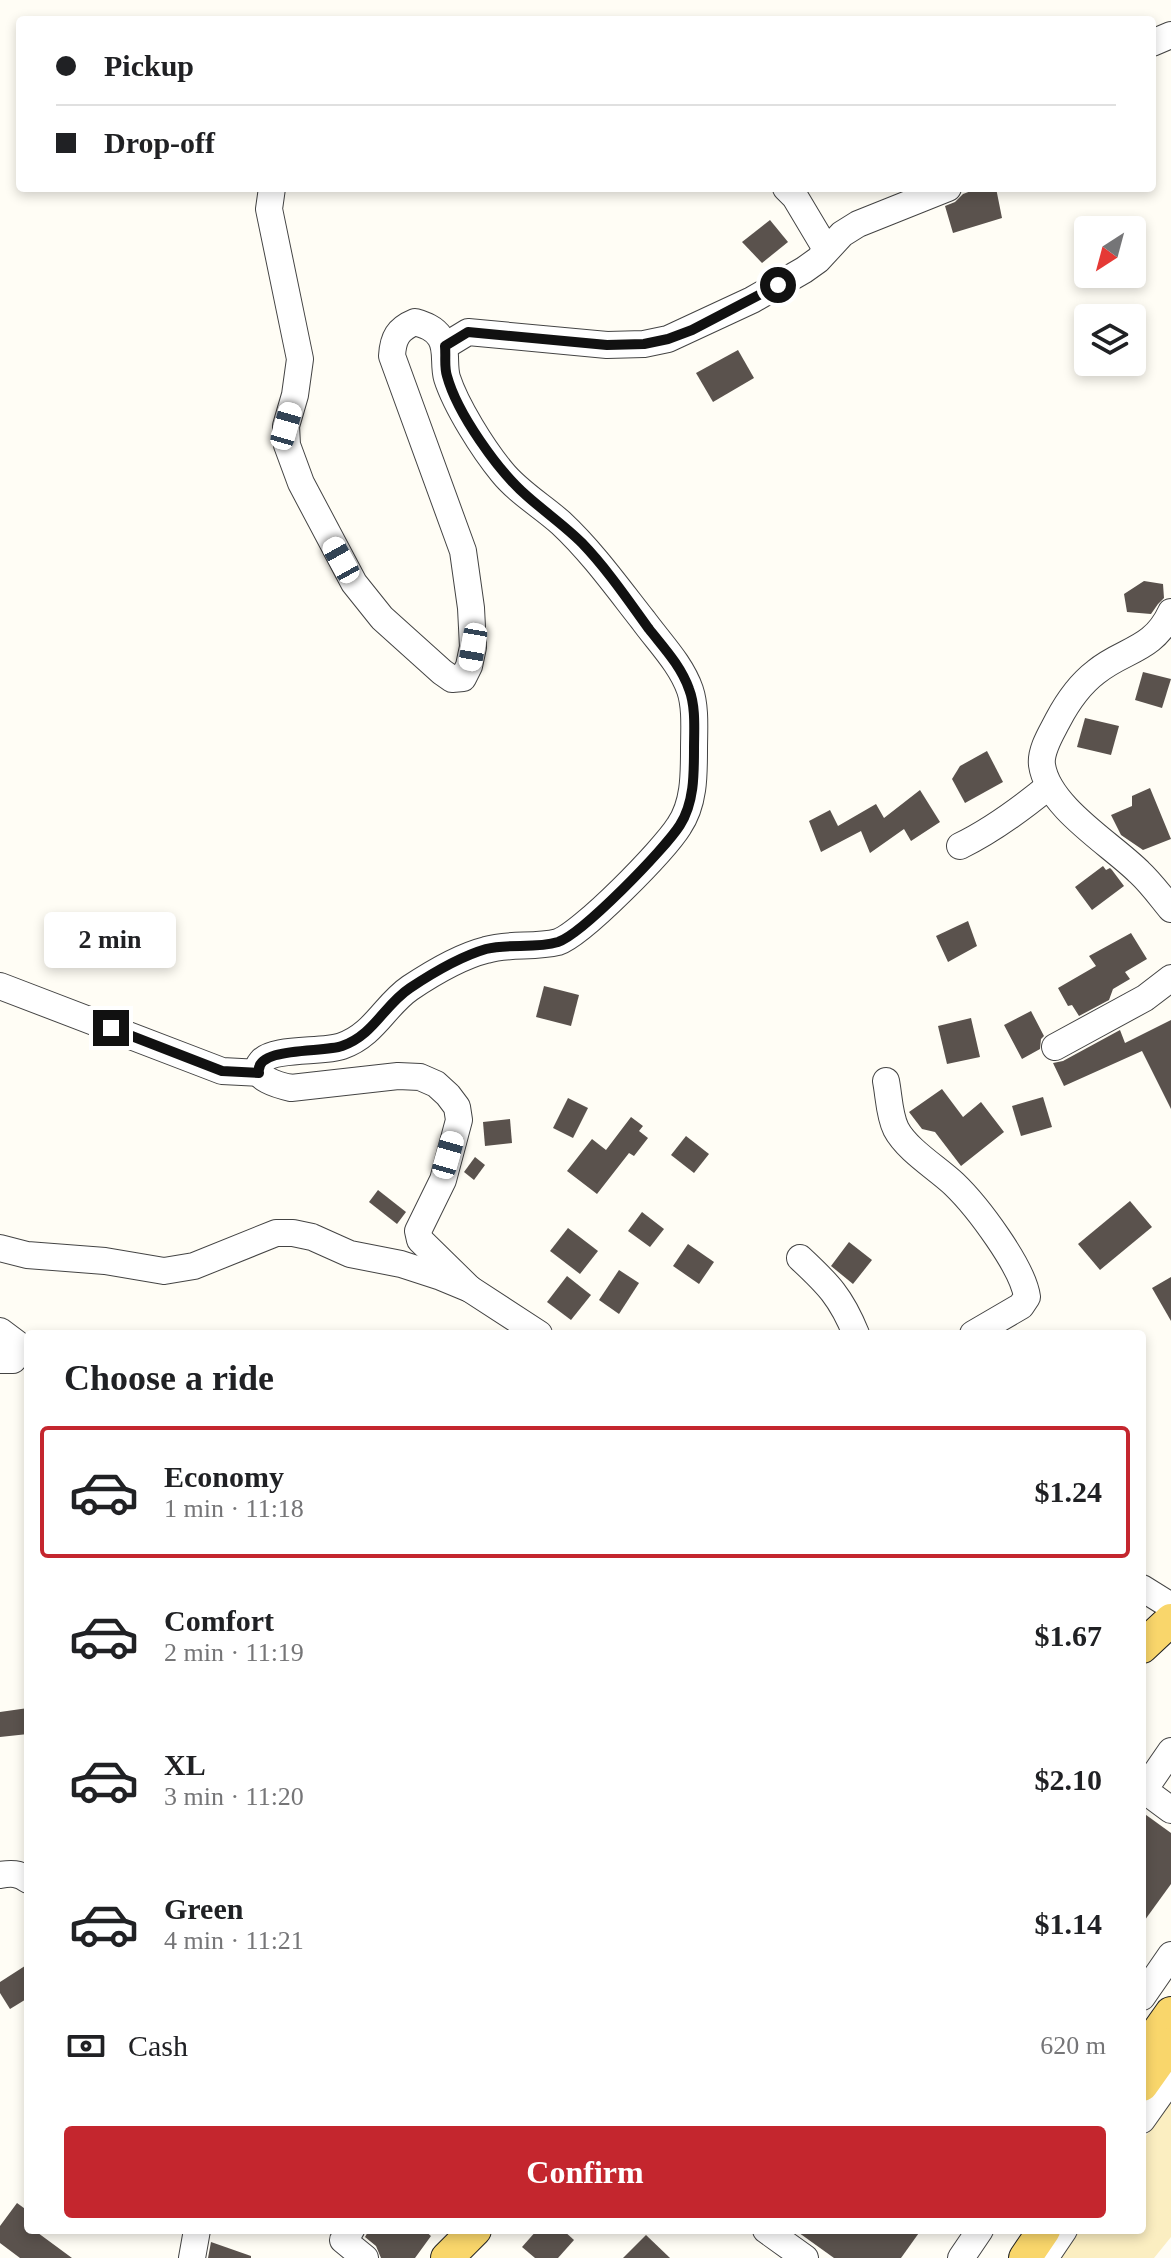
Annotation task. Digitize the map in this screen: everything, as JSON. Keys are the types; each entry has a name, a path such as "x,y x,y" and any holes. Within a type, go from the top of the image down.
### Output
{"main road":[{"path":"1146,1643 1171,1620"},
{"path":"1146,2048 1171,2013"},
{"path":"1146,2079 1171,2044"},
{"path":"447,2258 471,2234"},
{"path":"1002,2258 1038,2239"}],"street":[{"path":"271,192 269,209 300,359 295,395 286,426 287,445 301,483 328,536 354,583 382,618 442,672 452,679 463,678 473,647 463,551 392,356 392,343 397,333 415,322 428,326 445,346 448,380 457,401 503,474 584,546 677,664 690,691 694,756 690,806 679,827 600,911 560,941 487,949 455,962 409,988 373,1027 345,1045 280,1053 262,1060 258,1067 265,1079 291,1088 398,1076 420,1077 436,1084 448,1095 457,1107 459,1120 443,1180 418,1231 420,1240 470,1289 533,1330"},
{"path":"790,192 826,249"},
{"path":"445,346 468,332 607,345 644,344 668,339 692,330 778,285 818,260 842,234 858,224 938,192"},
{"path":"1171,612 1165,626 1139,649 1098,670 1071,697 1047,742 1041,763 1049,786 1077,819 1139,871 1171,909"},
{"path":"960,846 988,832 1049,786"},
{"path":"1055,1047 1145,998 1171,978"},
{"path":"0,986 222,1071 259,1073"},
{"path":"886,1081 897,1130 956,1186 979,1213 1026,1286 1027,1297 1021,1306 980,1330"},
{"path":"0,1248 27,1255 105,1261 164,1271 194,1266 276,1233 293,1233 312,1237 350,1254 401,1264 470,1289"},
{"path":"800,1258 829,1285 846,1309 854,1330"},
{"path":"0,1331 20,1346 20,1352 13,1360 0,1360"},
{"path":"1146,1590 1171,1606"},
{"path":"1146,1788 1171,1751"},
{"path":"1146,1794 1171,1810"},
{"path":"0,1875 10,1873 24,1877"},
{"path":"1146,1991 1171,1955"},
{"path":"1146,2114 1171,2079"},
{"path":"192,2258 196,2234"},
{"path":"348,2234 343,2240 365,2258"},
{"path":"772,2234 805,2258"},
{"path":"961,2258 977,2234"}],"sand":[{"path":"1171,2102 1171,2237 1154,2258 1059,2258 1076,2234 1146,2234 1146,2136"}],"building":[{"path":"997,192 1002,218 953,233 945,206 963,194"},
{"path":"770,220 788,242 762,263 742,242"},
{"path":"738,350 754,378 713,402 696,373"},
{"path":"1144,581 1163,584 1164,598 1151,614 1127,612 1124,594"},
{"path":"1143,672 1171,679 1162,708 1135,700"},
{"path":"1085,718 1119,726 1111,755 1077,747"},
{"path":"987,751 1003,782 965,803 952,779 960,766"},
{"path":"1150,788 1171,839 1143,850 1121,835 1111,815 1132,806 1132,796"},
{"path":"920,790 940,822 911,841 904,829 870,853 861,831 821,852 809,821 830,810 838,826 876,804 884,818"},
{"path":"1103,866 1106,870 1110,868 1124,886 1092,910 1075,887"},
{"path":"968,921 977,946 948,962 936,936"},
{"path":"1131,933 1147,959 1125,972 1130,979 1113,989 1109,1000 1079,1016 1072,1005 1068,1006 1058,988 1096,966 1089,956"},
{"path":"544,986 579,995 571,1026 536,1017"},
{"path":"1031,1011 1044,1036 1040,1049 1022,1059 1004,1025"},
{"path":"971,1018 980,1057 947,1064 938,1026"},
{"path":"1171,1020 1171,1109 1142,1051 1064,1086 1053,1063 1063,1061 1120,1030 1125,1043"},
{"path":"942,1089 963,1117 981,1102 1004,1132 961,1166 935,1132 922,1129 909,1112"},
{"path":"1043,1097 1052,1127 1021,1136 1012,1106"},
{"path":"568,1098 588,1108 573,1138 553,1128"},
{"path":"631,1117 643,1126 639,1131 648,1138 634,1156 629,1153 597,1194 567,1171 592,1139 606,1150"},
{"path":"510,1119 512,1143 485,1146 483,1122"},
{"path":"686,1136 709,1154 694,1173 671,1155"},
{"path":"475,1157 485,1165 474,1180 464,1172"},
{"path":"378,1190 406,1212 397,1224 369,1202"},
{"path":"1130,1201 1152,1227 1100,1270 1078,1244"},
{"path":"642,1212 664,1229 650,1247 628,1231"},
{"path":"568,1228 598,1251 580,1274 550,1251"},
{"path":"849,1242 872,1260 853,1284 831,1266"},
{"path":"688,1244 714,1262 699,1284 673,1266"},
{"path":"619,1270 639,1283 619,1314 599,1300"},
{"path":"567,1276 591,1295 571,1320 547,1302"},
{"path":"1171,1277 1171,1321 1152,1288"},
{"path":"24,1709 24,1734 0,1737 0,1712"},
{"path":"1146,1815 1171,1833 1171,1884 1146,1918"},
{"path":"24,1967 24,2000 10,2009 0,1993 0,1982"},
{"path":"17,2203 24,2208 24,2234 39,2234 72,2258 20,2258 0,2243 0,2226"},
{"path":"367,2234 431,2236 415,2258 381,2258 376,2246 365,2237"},
{"path":"533,2234 567,2234 574,2240 558,2258 535,2258 522,2247"},
{"path":"801,2234 918,2234 901,2258 834,2258"},
{"path":"646,2235 670,2258 623,2258"},
{"path":"211,2242 251,2256 251,2258 208,2258"}],"route":[{"path":"111,1028 222,1071 259,1073 262,1060 269,1056 345,1045 373,1027 409,988 455,962 487,949 560,941 600,911 649,861 679,827 690,806 694,756 690,691 677,664 584,546 503,474 457,401 445,368 445,346 468,332 607,345 644,344 692,330 778,285"}]}
